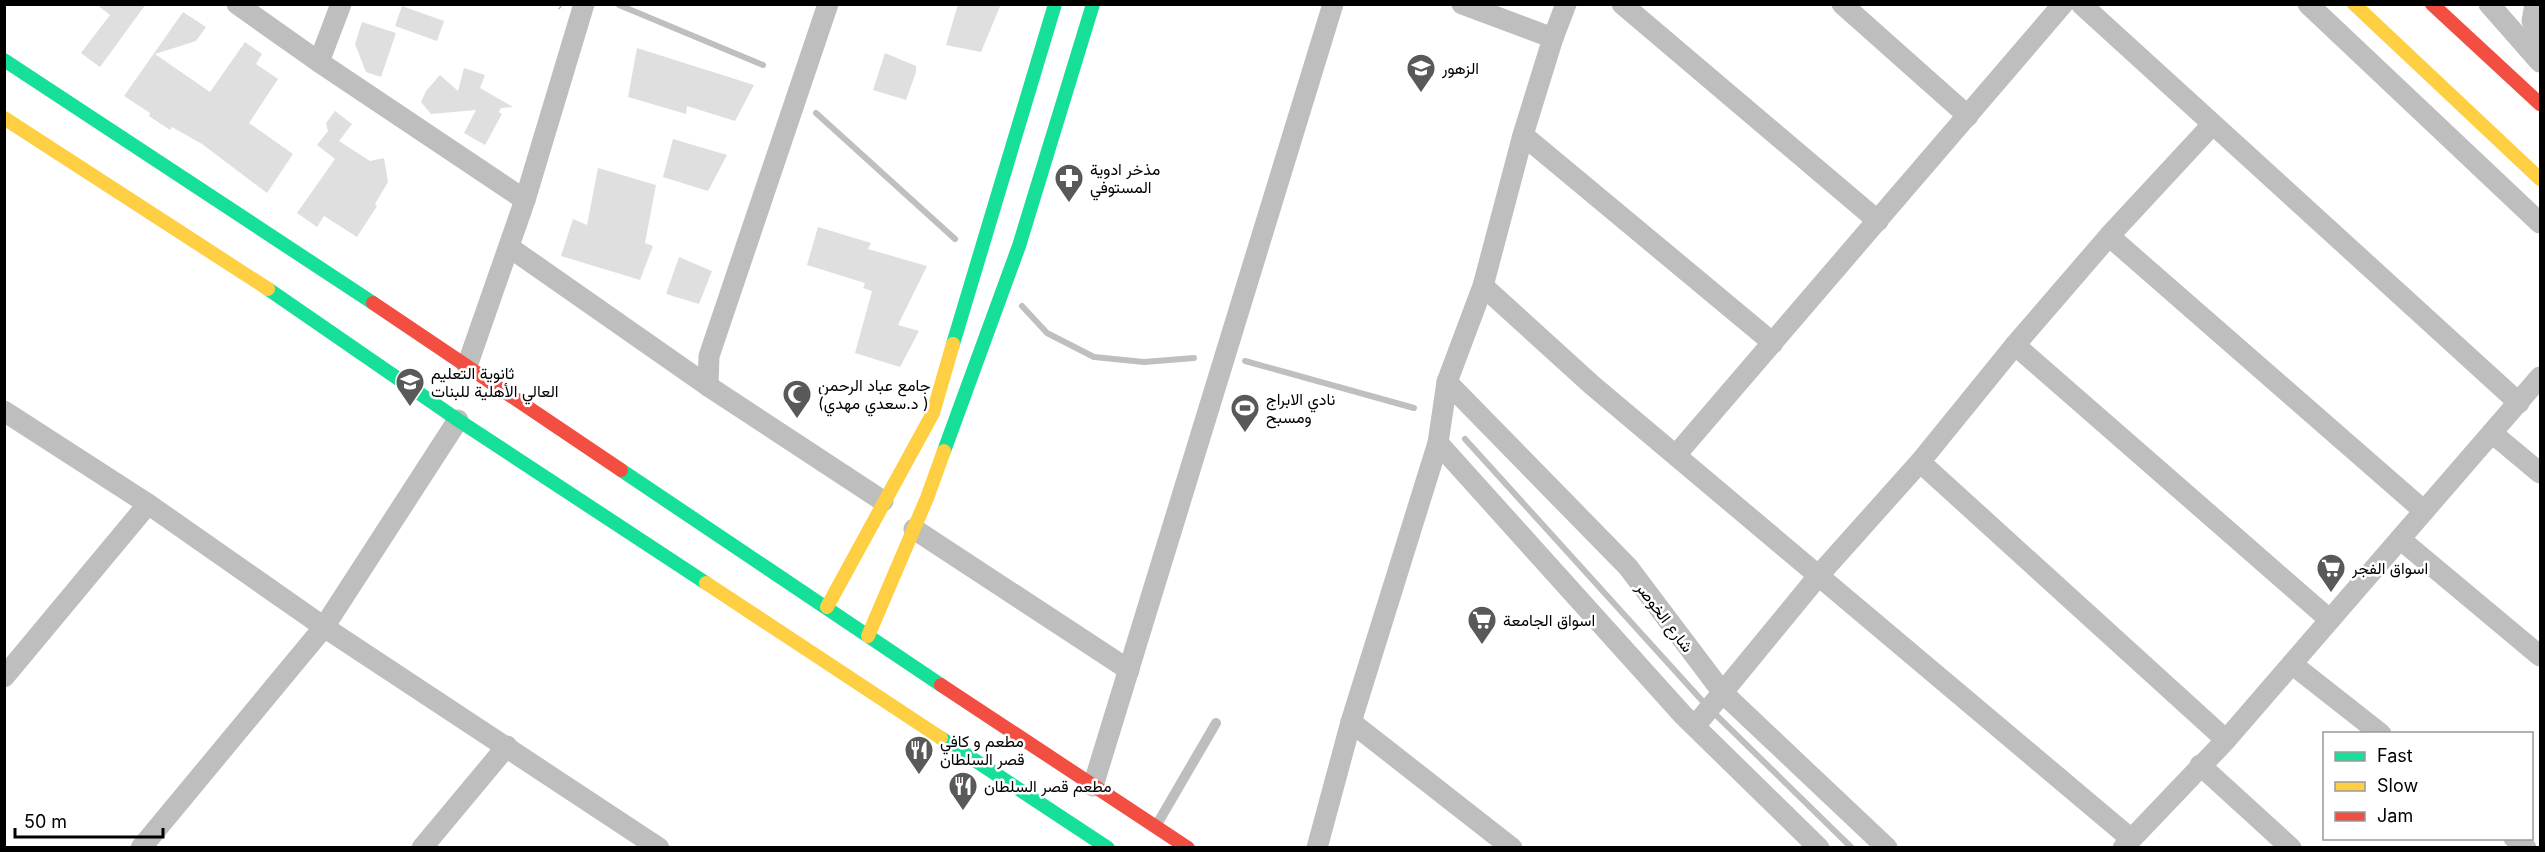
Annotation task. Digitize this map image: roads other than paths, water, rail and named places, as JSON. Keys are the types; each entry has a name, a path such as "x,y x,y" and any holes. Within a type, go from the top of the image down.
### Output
{"street":[{"path":"237,4 319,62 525,200"},
{"path":"319,62 341,4"},
{"path":"467,366 525,200 584,4"},
{"path":"708,386 709,356 828,4"},
{"path":"827,607 933,413 1055,4"},
{"path":"868,636 927,498 1019,246 1094,4"},
{"path":"1093,786 1333,4"},
{"path":"1462,4 1553,38"},
{"path":"1317,848 1351,723 1438,443 1447,382 1483,286 1522,135 1566,4"},
{"path":"1622,4 1878,220"},
{"path":"1842,4 1968,116"},
{"path":"1676,455 2063,4"},
{"path":"2081,4 2518,403"},
{"path":"2308,4 2541,223"},
{"path":"2354,4 2541,179"},
{"path":"2432,4 2541,104"},
{"path":"2489,4 2541,62"},
{"path":"2535,4 2532,21 2541,34"},
{"path":"4,60 1188,848"},
{"path":"4,118 93,170 458,420 1108,848"},
{"path":"1695,726 1819,575 1920,462 2015,345 2109,236 2212,125"},
{"path":"105,149 115,132"},
{"path":"1522,135 1773,343"},
{"path":"2109,236 2424,511"},
{"path":"508,247 708,386 883,501"},
{"path":"1483,286 1592,385 1819,575 2126,843 2226,740 2541,377"},
{"path":"2015,345 2330,620"},
{"name":"شارع الخوصر","path":"1447,382 1628,567 1723,693 1887,848"},
{"path":"4,411 148,504 324,627 659,848"},
{"path":"141,848 324,627 458,420"},
{"path":"2492,433 2541,473"},
{"path":"1438,443 1695,726 1819,848"},
{"path":"1920,462 2226,740"},
{"path":"4,677 148,504"},
{"path":"914,528 1129,670"},
{"path":"2400,539 2541,657"},
{"path":"2292,664 2377,732"},
{"path":"1351,723 1512,848"},
{"path":"422,848 507,746"},
{"path":"2200,765 2290,848"}],"lane":[{"path":"1155,826 1216,723"}],"waterway":[{"path":"619,5 763,65"},
{"path":"816,113 955,239"},
{"path":"1022,306 1047,333 1094,357 1144,362 1194,358"},
{"path":"1245,361 1414,408"},
{"path":"1465,439 1706,705"},
{"path":"1713,712 1852,848"}],"place":[{"name":"الزهور","path":"1421,94"},
{"name":"مذخر ادویة المستوفي","path":"1069,204"},
{"name":"ثانوية التعليم العالي الأهلية للبنات","path":"410,408"},
{"name":"جامع عباد الرحمن (د.سعدي مهدي )","path":"797,420"},
{"name":"نادي الابراج ومسبح","path":"1245,434"},
{"name":"اسواق الفجر","path":"2331,594"},
{"name":"اسواق الجامعة","path":"1482,646"},
{"name":"مطعم و كافي قصر السلطان","path":"919,776"},
{"name":"مطعم قصر السلطان","path":"963,812"}]}
